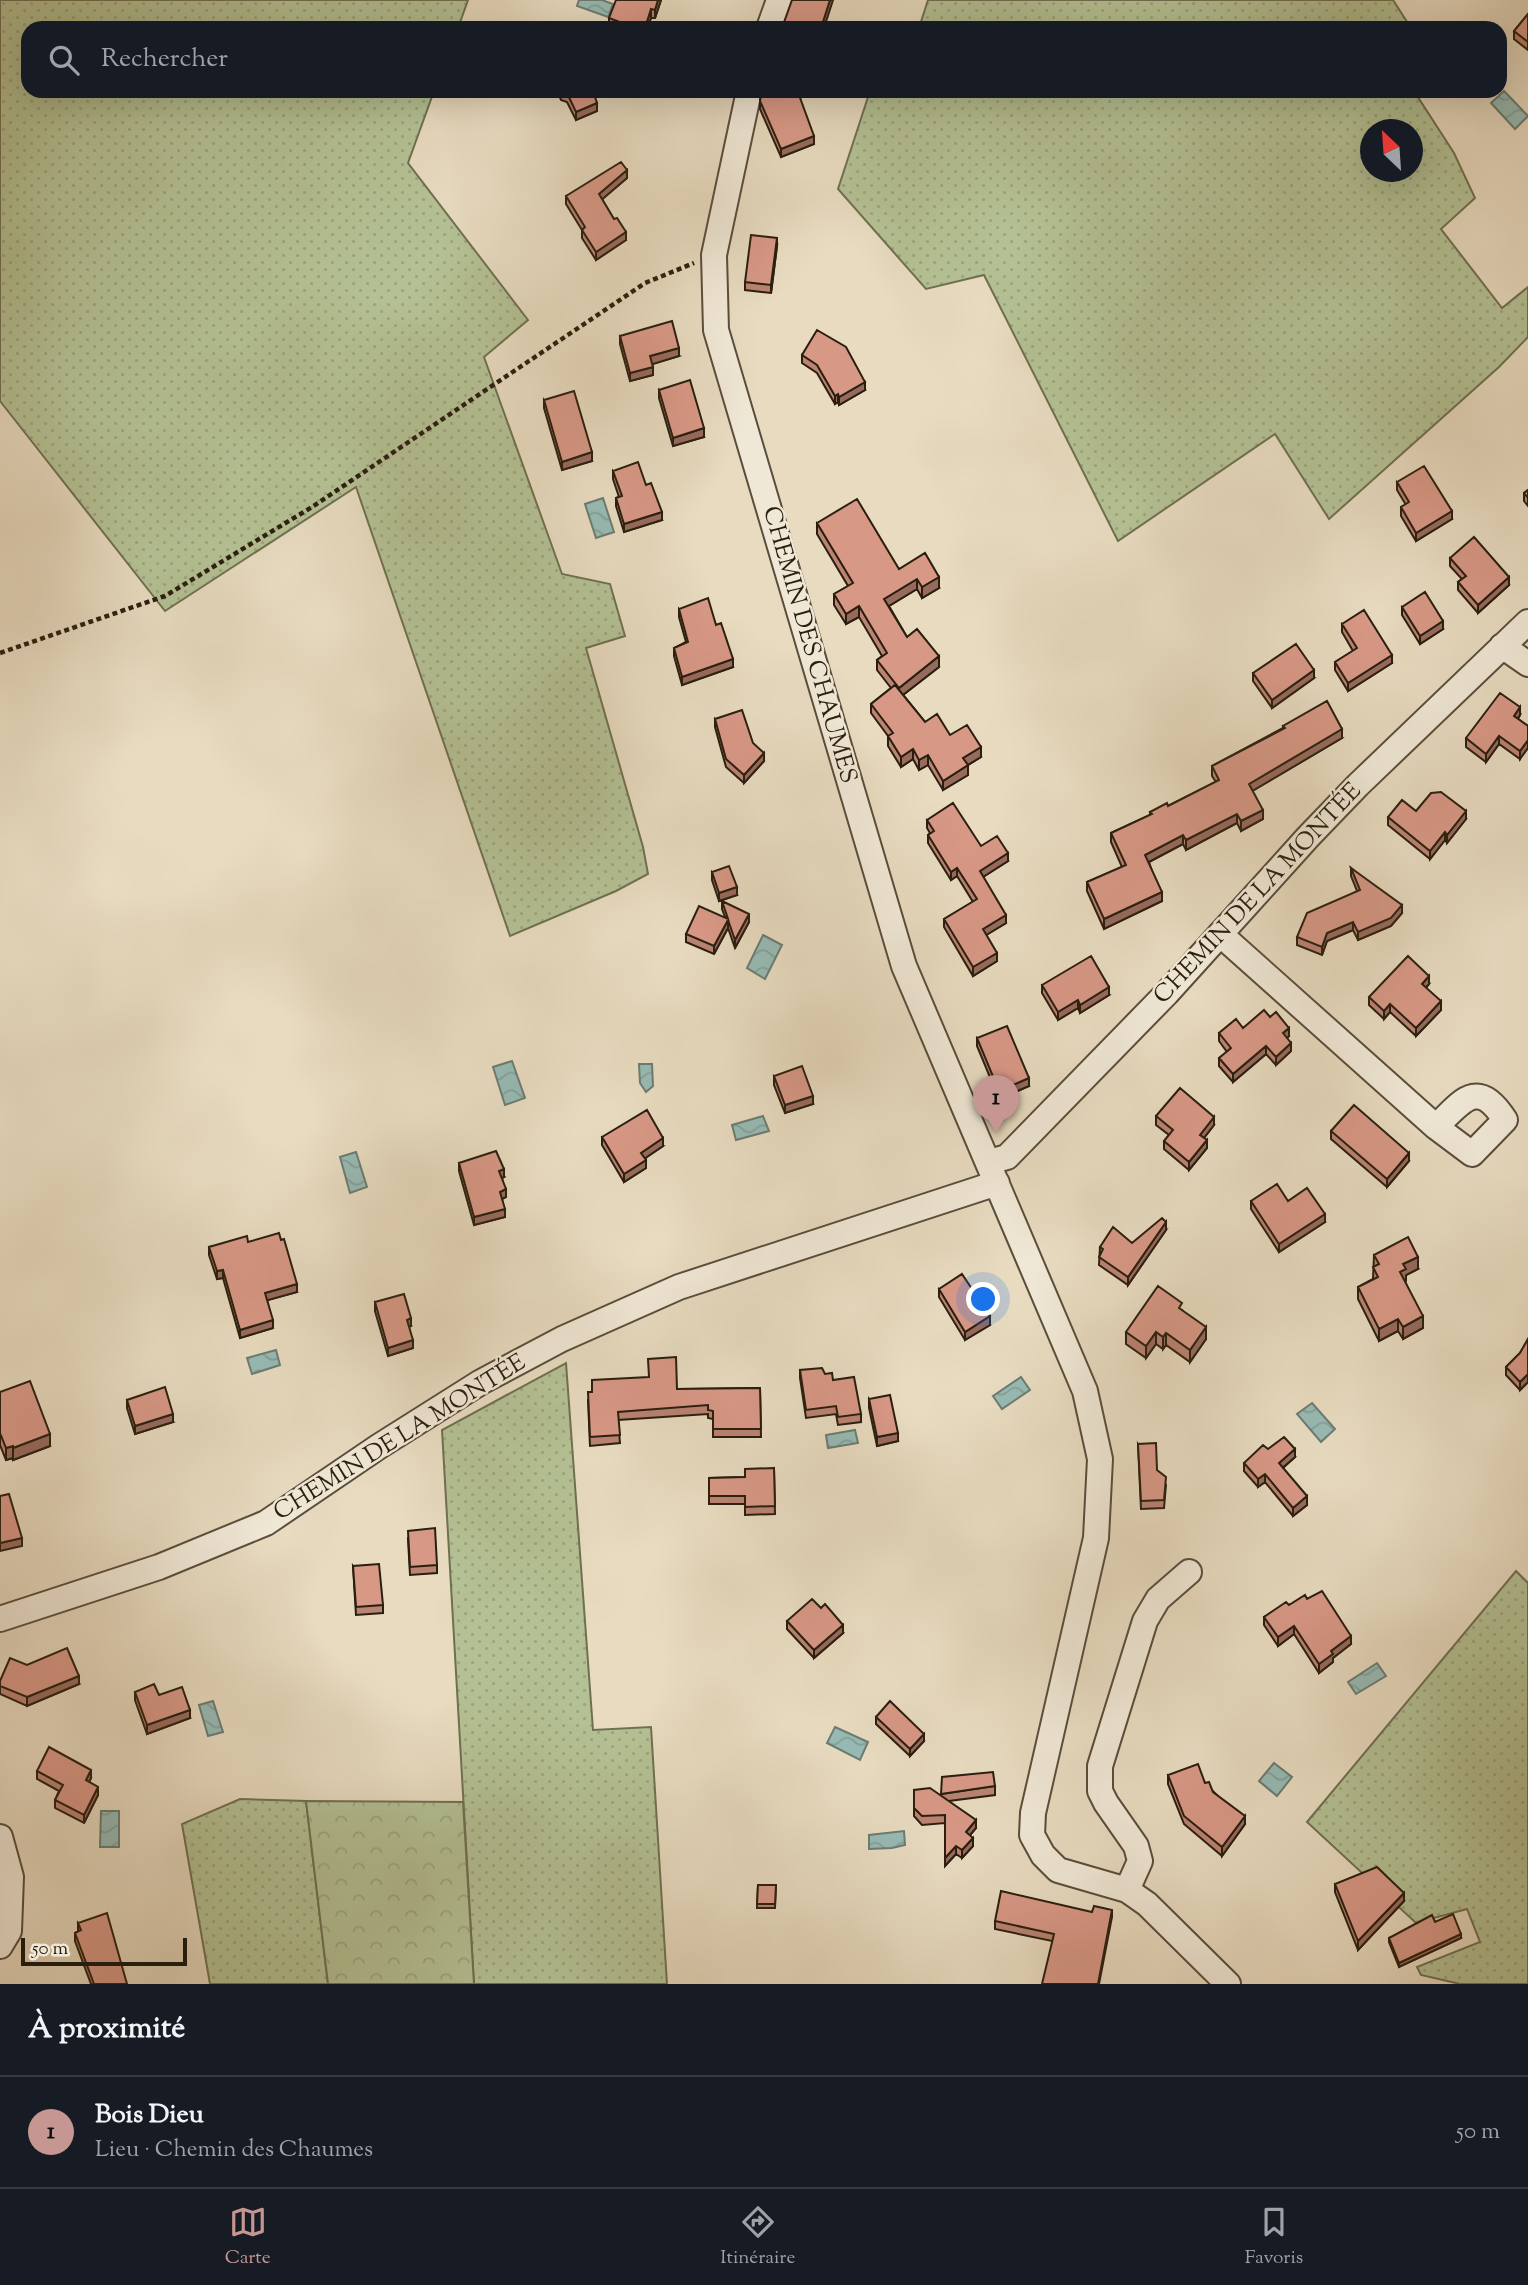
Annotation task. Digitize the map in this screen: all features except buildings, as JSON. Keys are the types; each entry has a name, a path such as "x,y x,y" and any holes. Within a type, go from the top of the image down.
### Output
{"street":[{"path":"772,21 779,0"},
{"name":"CHEMIN DES CHAUMES","path":"748,98 714,255 716,330 904,966 1085,1391 1100,1459 1096,1538 1034,1813 1032,1835 1043,1855 1058,1870 1127,1890"},
{"name":"CHEMIN DE LA MONTÉE","path":"0,1619 159,1567 266,1523 378,1447 481,1382 562,1339 679,1287 993,1172 1167,993 1358,785 1528,622"},
{"path":"1502,646 1528,664"},
{"path":"1220,934 1436,1127"},
{"path":"1189,1572 1158,1599 1145,1621 1100,1766 1100,1791 1136,1846 1140,1861 1127,1890 1147,1904 1228,1984"},
{"path":"0,1837 11,1877 9,1931 0,1946"}],"path":[{"path":"0,653 165,596 312,507 645,283 714,255"}],"green space":[{"path":"0,0 468,0 460,21 21,21 21,98 431,98 408,163 528,320 484,357 562,574 610,584 625,636 586,648 643,847 648,874 616,891 510,936 356,487 165,611 0,401"},
{"path":"928,0 1393,0 1406,21 921,21"},
{"path":"868,98 1419,98 1454,153 1475,198 1441,229 1502,308 1528,287 1528,337 1499,367 1329,519 1275,434 1118,541 984,275 926,289 838,189"},
{"path":"566,1363 593,1730 651,1727 667,1984 474,1984 442,1430"},
{"path":"1516,1571 1528,1583 1528,1984 1460,1984 1421,1975 1417,1967 1480,1942 1467,1909 1416,1923 1307,1822"},
{"path":"240,1799 306,1801 328,1984 210,1984 182,1824"},
{"path":"306,1801 463,1802 474,1984 328,1984"}],"water":[{"path":"579,0 602,0 613,4 608,17 577,6"},
{"path":"1507,94 1528,116 1515,129 1491,103 1496,98 1507,98"},
{"path":"603,498 614,532 596,538 585,504"},
{"path":"763,935 782,945 765,979 747,968"},
{"path":"512,1061 525,1098 505,1105 493,1067"},
{"path":"639,1064 652,1064 653,1086 646,1092 640,1083"},
{"path":"763,1116 769,1131 736,1140 732,1125"},
{"path":"356,1152 367,1187 350,1193 340,1157"},
{"path":"276,1350 280,1365 252,1374 247,1358"},
{"path":"1021,1377 1030,1390 1002,1409 993,1396"},
{"path":"1312,1403 1335,1429 1321,1442 1297,1414"},
{"path":"855,1430 858,1443 828,1448 826,1435"},
{"path":"1377,1663 1386,1676 1356,1694 1348,1682"},
{"path":"213,1701 223,1732 208,1736 199,1705"},
{"path":"835,1727 868,1742 860,1760 827,1743"},
{"path":"1274,1763 1292,1777 1277,1796 1259,1781"},
{"path":"101,1811 119,1811 119,1847 100,1847"},
{"path":"904,1831 905,1845 869,1849 869,1835"}],"place":[{"name":"Bois Dieu","path":"996,1133"}]}
